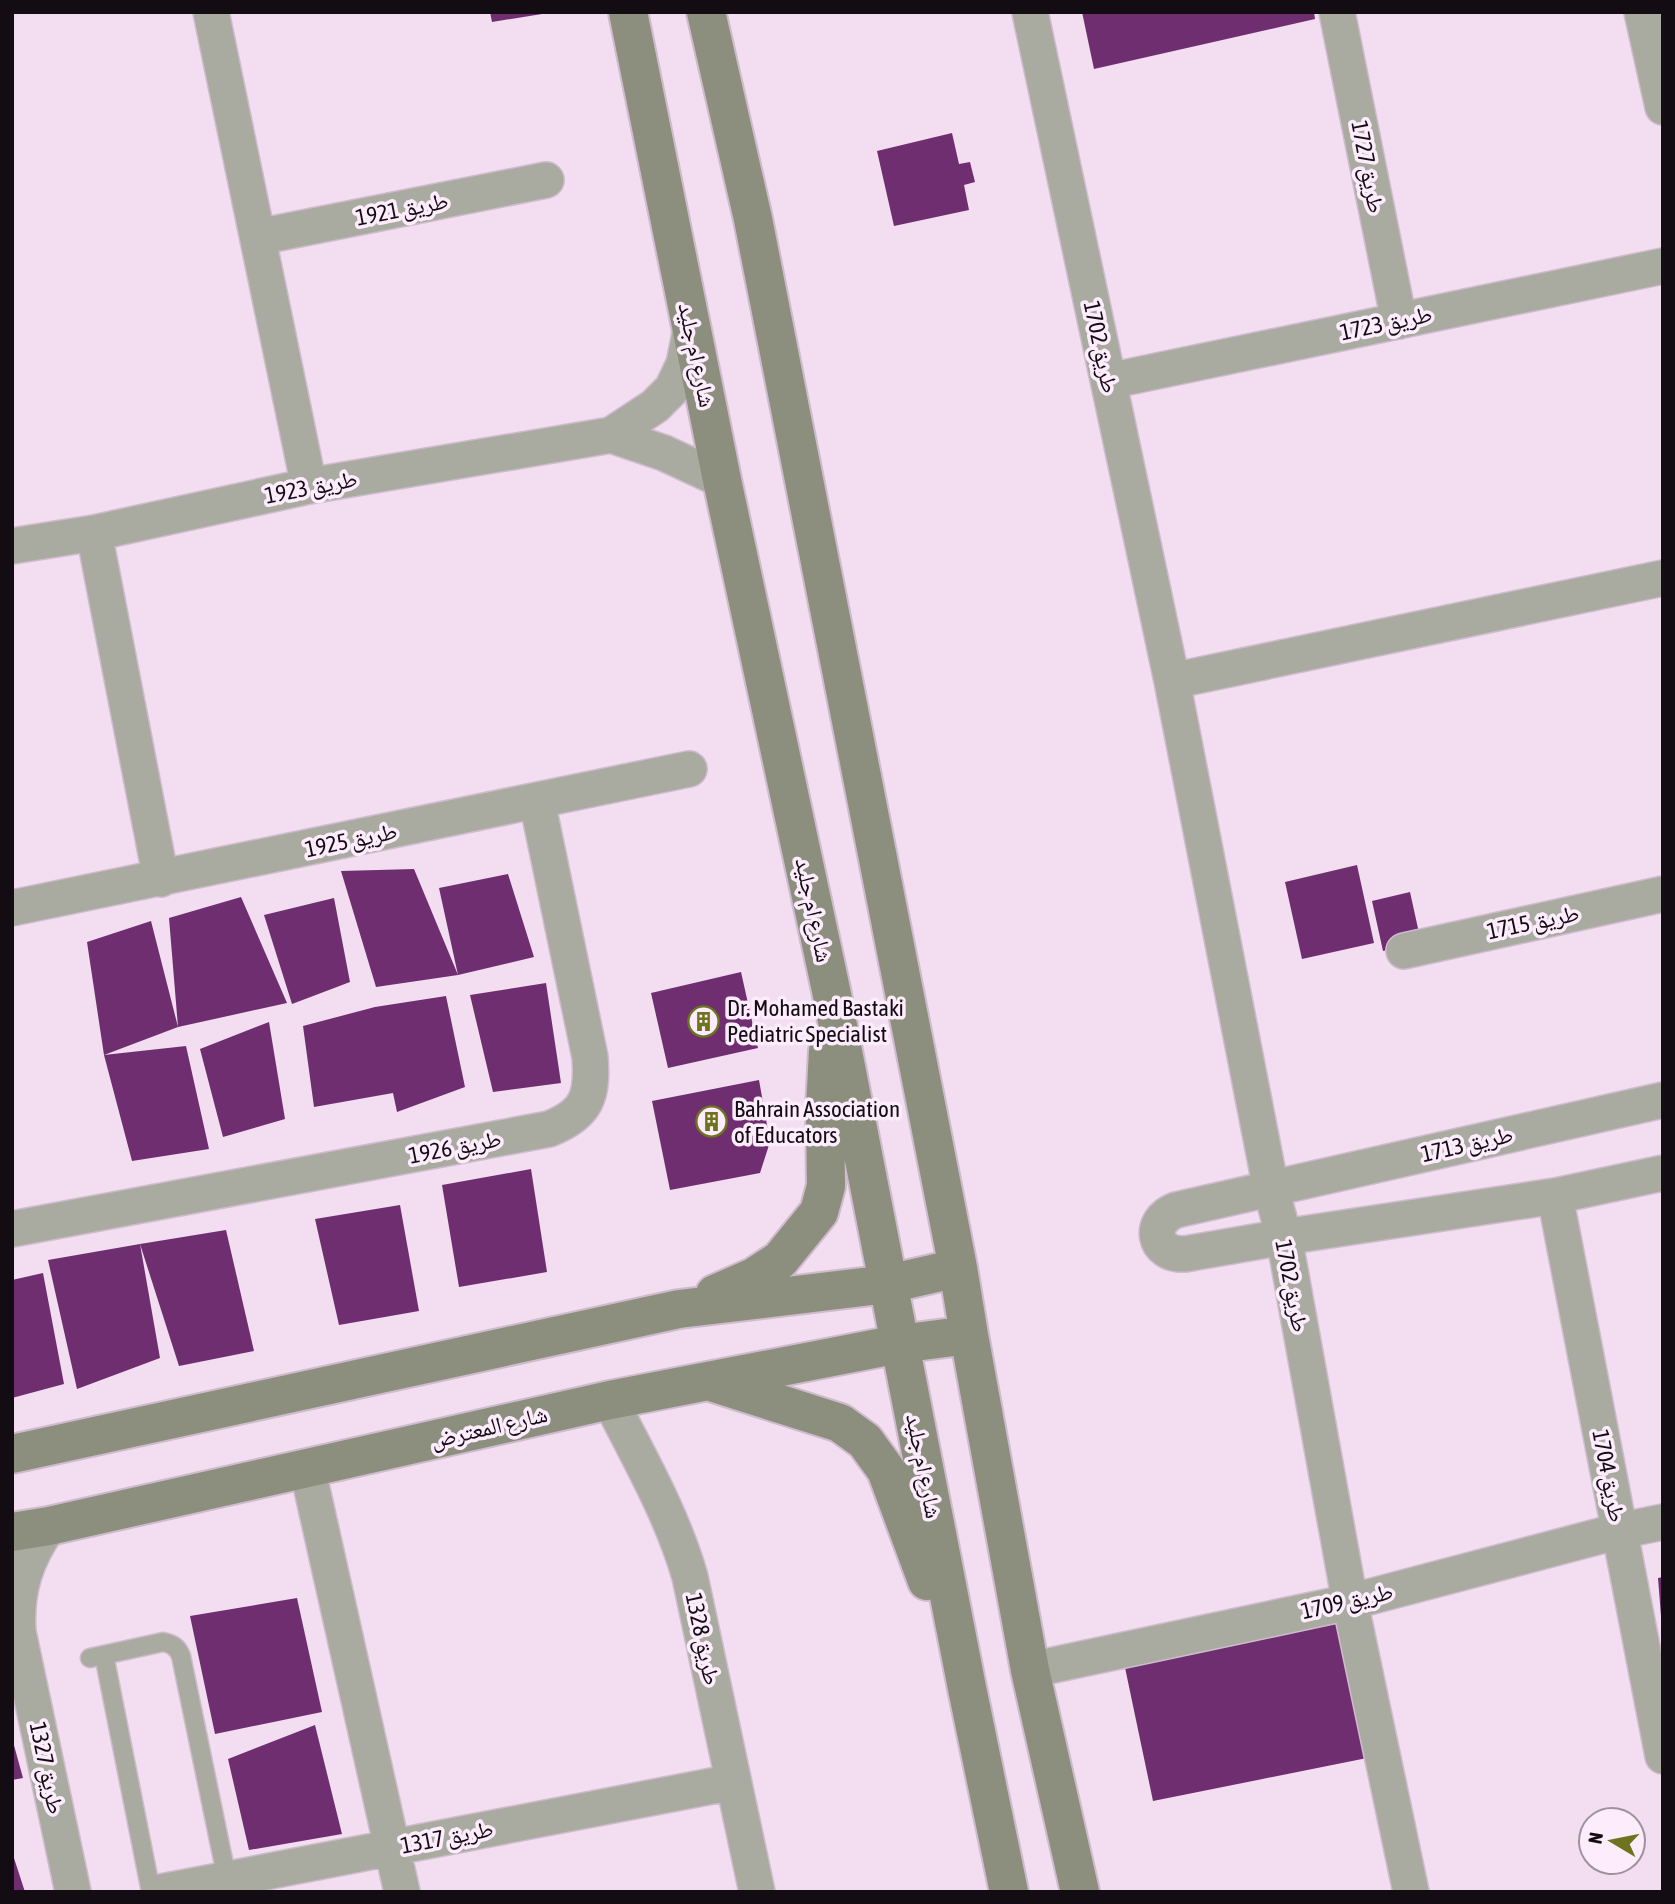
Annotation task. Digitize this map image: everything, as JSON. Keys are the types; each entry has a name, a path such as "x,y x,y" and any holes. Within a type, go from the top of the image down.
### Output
{"street":[{"path":"211,12 309,486"},
{"name":"شارع ام جليد","path":"628,12 722,480 831,990 1009,1892"},
{"path":"706,12 756,233 958,1268 1030,1670 1080,1892"},
{"path":"718,12 718,70"},
{"name":"طريق 1702","path":"1030,12 1172,681 1271,1189 1284,1237 1350,1602 1411,1892"},
{"name":"طريق 1727","path":"1337,12 1399,321"},
{"path":"1642,12 1663,107"},
{"name":"طريق 1921","path":"258,237 546,180"},
{"name":"طريق 1723","path":"1109,381 1663,266"},
{"name":"طريق 1923","path":"12,546 94,533 309,486 611,435 655,406 672,389 684,364 691,329"},
{"name":"طريق 1923","path":"611,435 664,453 722,480"},
{"path":"94,533 161,879"},
{"path":"1172,681 1663,578"},
{"name":"طريق 1925","path":"12,908 689,769"},
{"name":"طريق 1926","path":"12,1229 549,1129 566,1123 580,1110 590,1094 592,1075 537,801"},
{"name":"طريق 1715","path":"1404,951 1663,894"},
{"path":"679,1309 754,1277 780,1260 819,1212 826,1186 825,1108 831,990"},
{"name":"طريق 1713","path":"1284,1237 1175,1255 1159,1242 1157,1232 1160,1222 1167,1214 1663,1100"},
{"path":"1284,1237 1555,1196 1663,1173"},
{"name":"طريق 1704","path":"1555,1196 1663,1756"},
{"path":"12,1454 679,1309 888,1284 958,1268"},
{"name":"شارع المعترض","path":"12,1532 49,1526 610,1400 900,1344 968,1335"},
{"path":"708,1381 840,1423 865,1441 886,1470 967,1688"},
{"name":"طريق 1328","path":"610,1400 682,1547 757,1892"},
{"path":"307,1467 402,1892"},
{"name":"طريق 1709","path":"1030,1670 1350,1602 1619,1531 1663,1522"},
{"name":"طريق 1327","path":"49,1526 25,1568 20,1583 18,1632 73,1892"},
{"name":"طريق 1317","path":"161,1892 733,1782"}],"lane":[{"path":"151,1892 97,1656 163,1642 178,1648 184,1669 227,1879"}],"building":[{"path":"490,12 542,12 542,14 492,22"},
{"path":"1082,12 1314,12 1315,19 1094,69"},
{"path":"952,133 959,164 970,162 975,182 964,185 969,210 894,226 877,151"},
{"path":"1357,865 1374,943 1302,959 1285,882"},
{"path":"414,869 458,975 376,987 341,871"},
{"path":"508,874 534,957 458,975 439,888"},
{"path":"1410,892 1421,942 1383,951 1372,901"},
{"path":"241,897 287,1003 178,1027 169,918"},
{"path":"334,898 350,982 292,1004 264,915"},
{"path":"151,921 178,1027 104,1055 87,942"},
{"name":"Dr. Mohamed Bastaki Pediatric Specialist","path":"741,972 758,1048 668,1068 651,993"},
{"path":"546,983 561,1083 493,1092 470,995"},
{"path":"446,996 465,1087 397,1112 393,1093 314,1107 303,1026 375,1007"},
{"path":"269,1022 285,1119 223,1137 200,1049"},
{"path":"186,1046 209,1149 132,1161 104,1055"},
{"name":"Bahrain Association of Educators","path":"759,1080 770,1142 760,1173 670,1190 652,1101"},
{"path":"531,1169 547,1272 459,1287 442,1185"},
{"path":"400,1205 419,1311 339,1325 315,1219"},
{"path":"226,1230 254,1351 179,1366 140,1244"},
{"path":"140,1244 160,1358 77,1389 48,1260"},
{"path":"43,1273 64,1384 12,1398 12,1280"},
{"path":"1663,1577 1663,1616 1661,1616 1658,1578"},
{"path":"297,1598 322,1712 215,1734 190,1616"},
{"path":"1340,1623 1367,1758 1153,1801 1123,1658"},
{"path":"315,1725 342,1834 249,1850 228,1759"},
{"path":"12,1738 23,1778 12,1780"},
{"path":"13,1855 25,1892 12,1892"}],"place":[{"name":"Dr. Mohamed Bastaki Pediatric Specialist","path":"704,1021"},
{"name":"Bahrain Association of Educators","path":"711,1122"}]}
